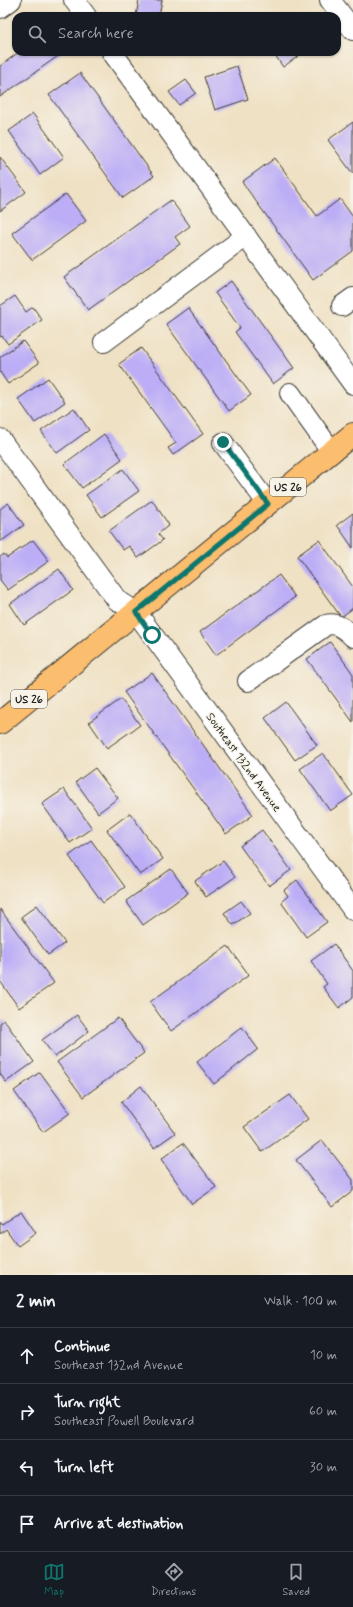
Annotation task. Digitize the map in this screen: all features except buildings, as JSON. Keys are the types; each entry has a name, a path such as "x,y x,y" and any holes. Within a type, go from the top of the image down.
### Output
{"main road":[{"name":"US 26","path":"0,723 353,434"}],"street":[{"path":"0,8 11,0"},
{"path":"74,0 83,12"},
{"path":"337,2 353,30"},
{"path":"115,56 353,384"},
{"path":"104,342 246,236"},
{"path":"290,392 332,452"},
{"path":"0,439 118,600 136,612"},
{"path":"223,442 268,504"},
{"name":"Southeast 132nd Avenue","path":"136,612 353,910"},
{"path":"248,681 326,625 336,625 343,628 353,637"}],"route":[{"path":"152,635 136,612 268,504 223,442"}]}
